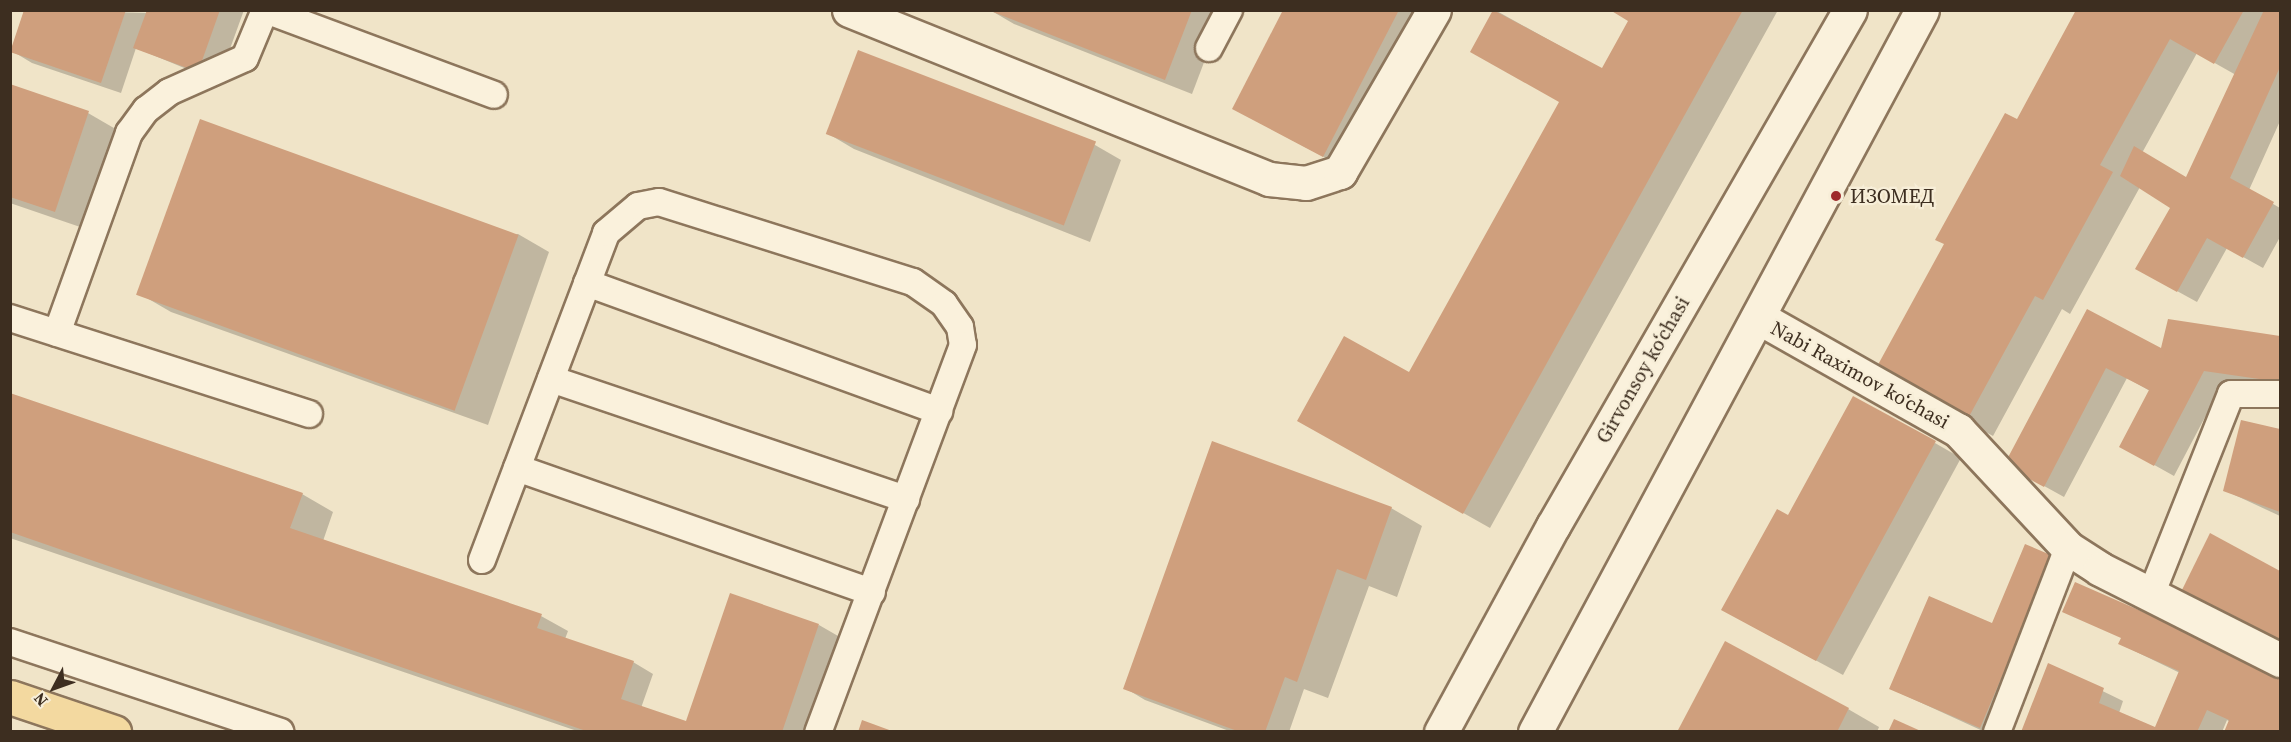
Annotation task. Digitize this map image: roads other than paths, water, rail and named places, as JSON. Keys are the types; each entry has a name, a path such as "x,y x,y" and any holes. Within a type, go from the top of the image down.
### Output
{"main road":[{"path":"849,10 891,18 1269,179 1306,183 1340,172 1434,10"},
{"name":"Girvonsoy koʻchasi","path":"1441,732 1553,526 1850,10"},
{"path":"1535,732 1922,10"},
{"name":"Nabi Raximov koʻchasi","path":"1758,317 1958,430 2068,548 2151,595 2280,660"},
{"path":"10,697 114,732"}],"lane":[{"path":"57,333 129,133 146,110 169,92 245,58 265,10 494,95"},
{"path":"1209,48 1229,10"},
{"path":"482,560 606,233 638,206 659,202 913,282 944,304 960,327 963,345 818,732"},
{"path":"587,283 939,411"},
{"path":"10,318 309,414"},
{"path":"551,379 906,499"},
{"path":"2151,595 2230,394 2280,394"},
{"path":"517,468 872,592"},
{"path":"1997,732 2068,548"},
{"path":"10,642 280,732"}],"place":[{"name":"ИЗОМЕД","path":"1836,196"}]}
